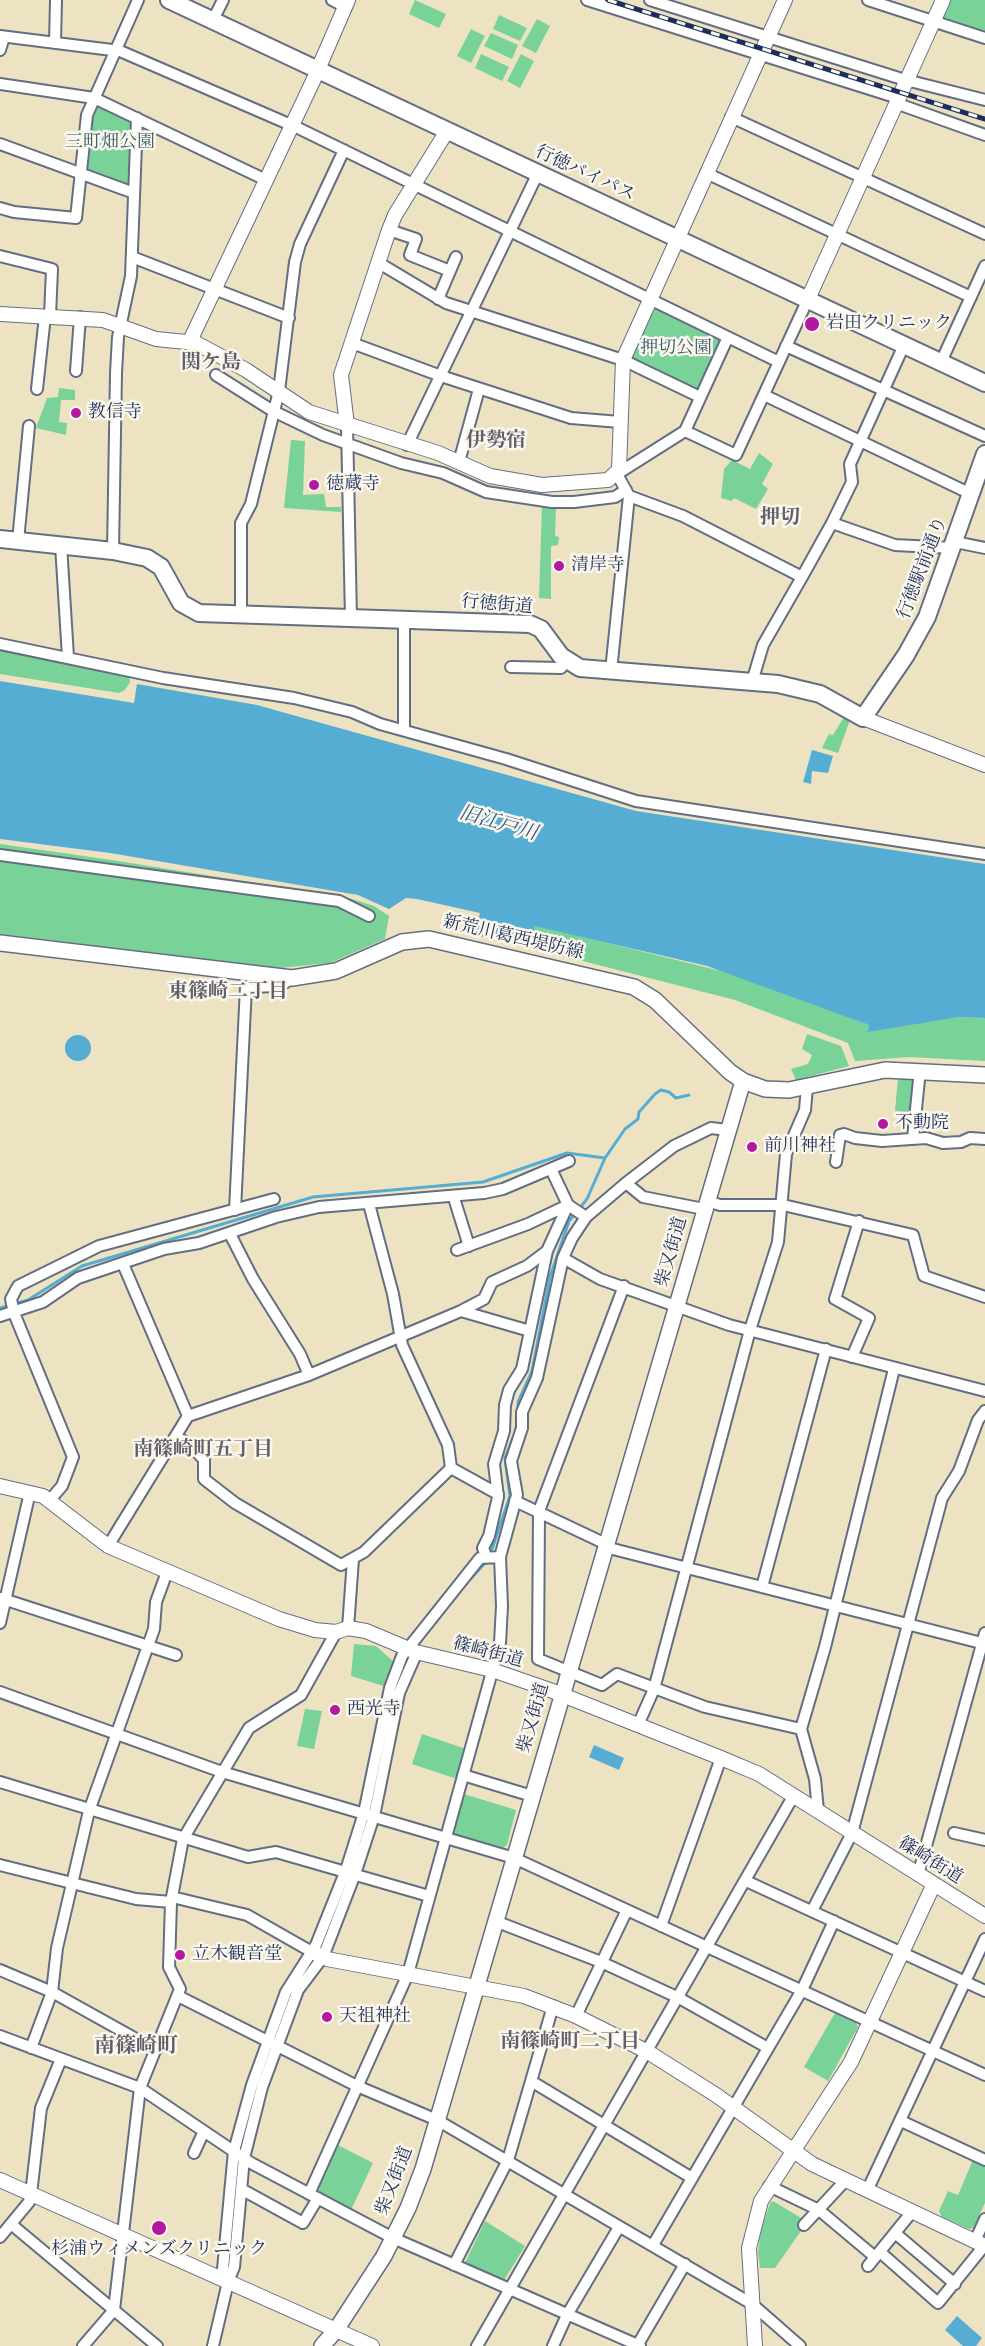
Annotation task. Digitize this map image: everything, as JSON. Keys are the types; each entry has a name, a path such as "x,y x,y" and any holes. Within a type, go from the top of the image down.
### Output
{"main road":[{"name":"行徳バイパス","path":"169,0 985,383"},
{"name":"行徳駅前通り","path":"863,718 919,634 954,545 985,454"},
{"name":"行徳街道","path":"0,539 113,551 154,561 161,567 176,596 187,608 199,613 530,624 546,633 566,661"},
{"path":"566,661 580,668 777,684 820,694 863,718"},
{"name":"新荒川葛西堤防線","path":"0,943 292,978 336,971 411,940 429,939 634,987 655,1000 727,1069 743,1081 772,1090 807,1087 878,1070 920,1070 985,1075"},
{"name":"柴又街道","path":"322,2346 336,2330 393,2238 423,2169 743,1081"}],"street":[{"path":"55,43 56,0"},
{"path":"0,208 14,213 76,218 87,115 138,0"},
{"path":"213,20 223,0"},
{"path":"189,343 292,126 347,3 332,0"},
{"path":"587,0 895,97 901,105 985,135"},
{"path":"645,18 651,0 907,80 985,100"},
{"path":"611,671 628,493 617,474 623,360 785,0"},
{"path":"868,0 985,38"},
{"path":"685,431 736,455 943,0"},
{"path":"0,50 2,37 114,51 344,150 778,362"},
{"path":"0,84 94,98 266,180"},
{"path":"731,117 985,234"},
{"path":"113,551 116,483 114,421 120,324 131,276 137,118"},
{"path":"351,619 347,425 341,375 389,230 447,130"},
{"path":"0,144 134,193"},
{"path":"241,616 241,523 251,504 279,391 295,262 300,244 344,150"},
{"path":"706,173 971,297"},
{"path":"412,465 412,446 441,376 538,174"},
{"path":"389,230 416,239 410,255 450,271"},
{"path":"0,256 52,269 37,389"},
{"path":"132,257 289,318"},
{"path":"438,299 456,257"},
{"path":"379,263 438,299 623,360 700,397"},
{"path":"941,362 985,266"},
{"path":"0,314 80,317 120,324 156,339 189,343 226,358 309,412 459,462 490,476 542,485 602,482 685,431 728,337"},
{"path":"76,371 80,317"},
{"path":"352,343 479,389 572,418 620,422"},
{"path":"752,682 763,645 802,578 852,482 850,464 904,345"},
{"path":"786,346 985,436"},
{"path":"216,375 273,411 347,444 412,465 443,472 486,492 552,502 615,497 628,493 683,516 802,578"},
{"path":"459,462 479,389"},
{"path":"764,395 971,494"},
{"path":"18,541 29,426"},
{"path":"832,523 895,545 954,545 985,548"},
{"path":"61,545 68,657"},
{"path":"404,619 404,730"},
{"path":"0,644 163,678 294,698 352,712 380,724 506,759 636,801 985,854"},
{"path":"511,667 561,668 566,661"},
{"path":"863,718 985,765"},
{"path":"0,855 339,901 369,916"},
{"path":"235,1210 246,987 280,986 292,978"},
{"path":"913,1138 920,1070"},
{"path":"638,1725 654,1689 750,1330 778,1242 786,1154 791,1136 805,1110 807,1087"},
{"path":"241,2189 303,2223 357,2086 408,1974 500,1643 502,1606 500,1557 517,1495 511,1461 522,1428 522,1412 537,1378 563,1258 572,1238 586,1217 674,1146 711,1128 728,1130"},
{"path":"836,1162 840,1135 844,1134 855,1138 882,1141 913,1138 943,1143 985,1138"},
{"path":"0,1316 43,1302 78,1278 164,1249 199,1244 276,1217 319,1207 454,1198 503,1189 569,1161"},
{"path":"551,1169 568,1205 586,1217"},
{"path":"626,1183 643,1197 706,1205 783,1205 914,1234 924,1276 985,1297"},
{"path":"454,1198 469,1246"},
{"path":"49,1501 62,1486 73,1457 14,1313 11,1299 18,1286 62,1262 99,1246 274,1199"},
{"path":"369,1204 402,1345 448,1445 451,1467"},
{"path":"458,1250 568,1205"},
{"path":"486,1556 483,1548 489,1536 498,1494 494,1464 504,1431 505,1405 509,1390 522,1369 547,1251 568,1205"},
{"path":"852,1357 869,1318 835,1299 859,1221"},
{"path":"231,1234 253,1279 300,1354 309,1375"},
{"path":"108,1545 188,1416 309,1375 461,1311 484,1299 492,1282 527,1266 547,1251"},
{"path":"563,1258 600,1279 750,1330 985,1391"},
{"path":"123,1264 188,1416"},
{"path":"624,1286 539,1511 538,1659 602,1685 617,1674 705,1707 801,1729"},
{"path":"461,1311 530,1332"},
{"path":"762,1587 826,1349"},
{"path":"818,1811 815,1779 801,1729 835,1606 894,1369"},
{"path":"812,1911 852,1833 942,1498 959,1471 978,1420 985,1411"},
{"path":"176,1437 191,1444 204,1460 204,1479 235,1503 341,1565 353,1559 404,1516 451,1467"},
{"path":"451,1467 498,1494"},
{"name":"篠崎街道","path":"0,1486 30,1492 49,1501 108,1545 279,1619 315,1630 366,1631 414,1651 492,1670 562,1694 759,1774 933,1886 985,1916"},
{"path":"0,1623 3,1599 30,1492"},
{"path":"515,1501 605,1545 835,1606 984,1640 918,1875"},
{"path":"228,2282 222,2270 234,2151 272,2043 317,1955 350,1872 369,1815 390,1688 402,1656 414,1651 454,1590 480,1558 500,1557"},
{"path":"83,2346 114,2310 140,2088 180,1989 170,1967 172,1900 183,1839 249,1728 301,1695 342,1630 353,1559"},
{"path":"31,2048 52,1992 57,1948 89,1811 154,1629 156,1602 167,1572"},
{"path":"3,1599 148,1644 176,1655"},
{"path":"0,1692 222,1772 514,1858 985,2075"},
{"path":"661,1926 721,1758"},
{"path":"463,1775 532,1796"},
{"path":"0,1782 89,1811 248,1857 276,1852 429,1896"},
{"path":"477,2346 794,1796"},
{"path":"954,1833 985,1840"},
{"path":"0,1865 136,1899 172,1900 247,1915 317,1955 524,1996 553,2006 648,2052 732,2108 792,2152 844,2182 981,2244"},
{"path":"746,1881 985,1991"},
{"path":"756,2345 749,2248 755,2216 769,2186 850,2062 933,1886"},
{"path":"576,2016 627,1910"},
{"path":"495,1921 601,1962 679,1998 768,2048"},
{"path":"653,2245 802,1990 834,1921"},
{"path":"867,2191 985,1939"},
{"path":"0,1970 52,1992 156,2050"},
{"path":"178,1996 357,2086 437,2120 752,2304 800,2346"},
{"path":"454,2265 508,2160 553,2006"},
{"path":"0,2036 140,2088 244,2158 393,2238 638,2345 685,2264"},
{"path":"213,2346 228,2282 233,2275 244,2158 272,2043"},
{"path":"0,2237 31,2194 41,2108 61,2059"},
{"path":"531,2081 692,2178"},
{"path":"901,2121 985,2160"},
{"path":"194,2152 204,2131"},
{"path":"0,2180 372,2346"},
{"path":"804,2225 844,2182"},
{"path":"769,2186 819,2210 874,2258 938,2303 955,2284 981,2244 985,2219"},
{"path":"874,2258 911,2213"},
{"path":"11,2224 157,2346"},
{"path":"553,2346 567,2315 620,2227"},
{"path":"895,2233 955,2284"}],"green space":[{"path":"415,0 446,14 439,28 409,14"},
{"path":"949,0 985,0 985,34 942,20 941,17"},
{"path":"499,15 527,28 520,41 493,29"},
{"path":"537,19 550,26 536,53 522,46"},
{"path":"471,29 485,36 471,63 457,56"},
{"path":"491,33 518,45 512,59 484,46"},
{"path":"481,54 509,67 502,81 475,68"},
{"path":"521,54 534,61 520,88 507,81"},
{"name":"三町畑公園","path":"99,104 132,121 130,184 127,186 88,172 86,169 91,115 95,106"},
{"name":"押切公園","path":"655,307 719,338 722,342 700,389 696,391 632,360 630,356 651,309"},
{"path":"59,388 75,390 75,400 61,400 59,422 67,423 66,435 36,428 47,398 58,397"},
{"path":"291,440 305,441 303,495 324,494 326,507 341,507 341,512 284,508"},
{"path":"759,453 773,464 762,484 768,489 756,509 734,498 732,501 721,498 724,469 732,460 750,469"},
{"path":"542,505 556,507 555,536 559,537 558,545 551,546 551,599 539,598"},
{"path":"0,647 83,663 83,667 129,675 130,682 125,690 119,693 0,674"},
{"path":"844,717 850,720 838,753 822,748 829,734 833,735"},
{"path":"0,844 349,898 374,906 389,916 385,939 330,963 280,968 0,934"},
{"path":"535,925 741,976 869,1025 867,1031 960,1017 985,1018 985,1061 909,1057 855,1061 848,1043 735,1000 528,947"},
{"path":"807,1034 841,1046 849,1066 796,1080 791,1069 808,1064 812,1055 802,1049"},
{"path":"898,1078 917,1079 913,1112 895,1111"},
{"path":"354,1644 376,1646 396,1664 387,1687 351,1676"},
{"path":"305,1709 322,1711 314,1749 297,1746"},
{"path":"422,1734 466,1749 457,1779 412,1764"},
{"path":"464,1794 516,1810 507,1845 501,1849 455,1837 452,1831"},
{"path":"835,2013 856,2023 858,2027 828,2081 804,2067"},
{"path":"336,2144 373,2163 351,2210 316,2189"},
{"path":"973,2160 985,2165 985,2203 973,2228 969,2229 942,2217 939,2211 948,2191 958,2195"},
{"path":"773,2201 811,2224 804,2232 801,2231 775,2268 760,2268 758,2252 761,2231 770,2203"},
{"path":"485,2221 525,2246 503,2282 464,2265"}],"water":[{"name":"旧江戸川","path":"0,681 134,703 137,684 257,705 636,811 985,864 985,1018 960,1017 867,1032 869,1025 707,966 535,926 528,947 488,935 486,938 474,934 480,913 406,898 389,909 358,895 110,853 0,839"},
{"path":"812,750 833,756 828,773 812,771 811,784 803,782"},
{"path":"78,1035 87,1039 91,1048 87,1057 78,1061 69,1057 65,1048 69,1039"},
{"path":"594,1745 624,1758 619,1770 589,1757"},
{"path":"957,2316 982,2338 976,2346 963,2346 945,2330"}],"waterway":[{"path":"0,1308 28,1300 82,1266 313,1197 483,1182 567,1153 605,1158 625,1129 638,1119 639,1112 655,1094 661,1090 669,1092 676,1098 689,1095"},
{"path":"579,1209 587,1199 605,1158"},
{"path":"518,1411 518,1402 532,1371 550,1277 569,1221 575,1214"},
{"path":"516,1432 517,1417"},
{"path":"490,1555 510,1496 505,1458 513,1438"},
{"path":"463,1587 487,1561"},
{"path":"415,1648 437,1620"},
{"path":"399,1680 411,1653"},
{"path":"246,2128 249,2114"},
{"path":"229,2259 231,2242"}],"railway":[{"path":"608,0 985,119"}],"place":[{"name":"岩田クリニック","path":"812,324"},
{"name":"教信寺","path":"76,413"},
{"name":"徳蔵寺","path":"314,485"},
{"name":"清岸寺","path":"559,566"},
{"name":"不動院","path":"883,1124"},
{"name":"前川神社","path":"752,1147"},
{"name":"西光寺","path":"335,1710"},
{"name":"立木観音堂","path":"180,1955"},
{"name":"天祖神社","path":"327,2017"},
{"name":"杉浦ウィメンズクリニック","path":"159,2228"}],"district":[{"name":"関ケ島","path":"211,363"},
{"name":"伊勢宿","path":"496,441"},
{"name":"押切","path":"780,518"},
{"name":"東篠崎二丁目","path":"228,992"},
{"name":"南篠崎町五丁目","path":"203,1450"},
{"name":"南篠崎町二丁目","path":"570,2042"},
{"name":"南篠崎町","path":"136,2047"}]}
